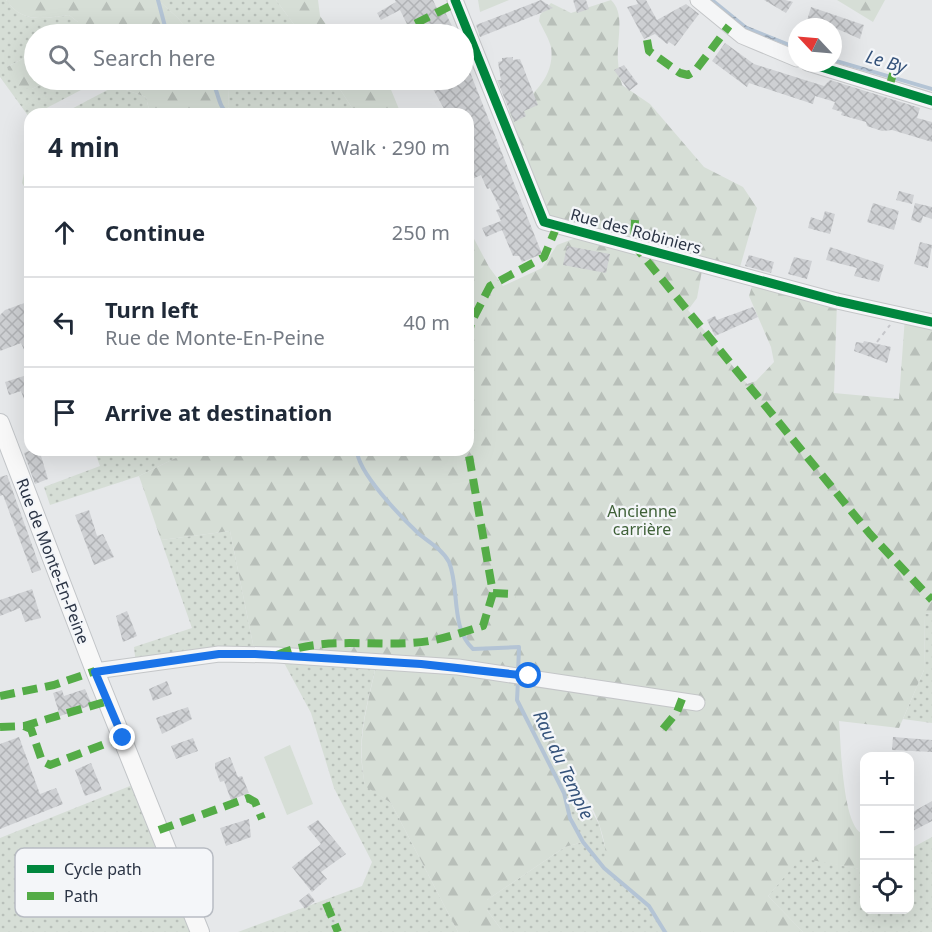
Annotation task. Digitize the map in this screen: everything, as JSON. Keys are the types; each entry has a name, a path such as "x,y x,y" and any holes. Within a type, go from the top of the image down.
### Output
{"main road":[{"name":"Rue de Monte-En-Peine","path":"0,423 95,672 166,848"},
{"name":"Rue de Monte-En-Peine","path":"194,917 200,932"}],"street":[{"name":"Rue des Robiniers","path":"455,0 465,24"},
{"path":"698,0 722,21 759,45 788,56"},
{"name":"Rue des Robiniers","path":"474,47 544,222 833,300 932,322"},
{"path":"837,72 932,101"},
{"path":"95,672 219,654 255,654 421,664 506,673 697,703"}],"path":[{"path":"877,342 888,327"}],"green space":[{"path":"0,0 6,0 19,13 34,18 69,15 78,22 78,24 24,24 24,58 7,67 24,82 24,90 81,90 47,108 24,108 24,110 0,77"},
{"path":"6,0 158,0 182,24 78,24 69,15 34,18 19,13"},
{"path":"158,0 276,0 294,24 182,24"},
{"path":"276,0 318,0 320,16 326,24 294,24"},
{"path":"478,0 509,0 480,12"},
{"name":"Ancienne carrière","path":"611,0 616,6 619,20 618,67 622,85 650,104 704,167 743,187 757,208 738,274 703,265 697,298 688,310 747,384 756,381 774,362 771,347 749,296 754,279 837,301 834,393 899,399 905,317 932,322 932,613 925,614 924,670 899,728 839,721 847,802 851,818 860,831 860,869 801,858 768,896 803,932 665,932 649,906 604,868 606,860 603,839 596,816 586,797 580,790 558,780 570,818 583,842 565,847 487,900 487,910 503,932 458,932 391,803 365,786 362,738 377,662 255,654 230,531 161,540 139,476 180,456 474,456 474,239 489,267 503,286 542,268 557,245 581,236 544,222 501,114 530,96 538,88 549,69 551,47 539,21 540,15 551,3 571,13"},
{"path":"837,0 885,0 873,22"},
{"path":"24,58 24,88 17,87 7,67"},
{"path":"107,90 126,90 146,97 149,108 73,108"},
{"path":"126,90 229,90 229,108 149,108 146,97"},
{"path":"229,90 340,90 352,108 229,108"},
{"path":"340,90 391,90 399,108 352,108"},
{"path":"96,456 180,456 139,476 50,505 44,487 100,466"},
{"path":"230,531 255,654 136,665 134,647 192,628 161,540"},
{"path":"932,613 932,723 903,719 924,670 925,614"},
{"path":"282,659 377,661 366,708 362,738 362,768 365,785 391,803 458,932 238,932 362,886 372,862 334,788 311,713"},
{"path":"290,745 313,804 287,815 264,757"},
{"path":"557,779 580,790 599,824 608,859 629,892 649,906 665,932 503,932 487,910 487,900 565,847 583,842"},
{"path":"140,782 166,848 15,848 15,917 194,917 200,932 0,932 0,838"},
{"path":"932,837 932,932 803,932 768,896 801,857 860,869 860,914 914,914 914,847"}],"water":[{"path":"708,0 715,0 747,26 788,42 788,46 745,29"},
{"path":"842,61 932,87 932,91 842,65"}],"building":[{"path":"395,0 433,0 440,15 445,12 451,24 407,24 400,10 381,20 377,13 396,2"},
{"path":"541,0 553,8 480,37 476,25"},
{"path":"573,0 586,0 589,9 577,13"},
{"path":"636,0 646,0 657,20 686,4 699,14 675,46 669,42 667,44 655,34 644,39 627,7 638,4"},
{"path":"764,0 785,0 793,2 786,13"},
{"path":"811,7 864,25 860,39 842,31 842,18 808,18"},
{"path":"725,43 754,64 824,86 830,80 920,108 917,118 932,122 932,142 892,130 882,131 867,126 866,122 841,115 842,112 832,109 835,102 815,96 813,104 749,83 747,87 712,61"},
{"path":"513,57 513,60 520,59 538,105 524,111 526,116 514,122 497,80 501,80 498,62 502,61 502,58"},
{"path":"624,65 638,84 629,91 614,70"},
{"path":"474,82 542,254 522,262 519,256 513,256 502,230 486,237 482,228 501,221 496,210 500,209 481,175 474,178 474,108 444,108 434,90 474,90"},
{"path":"899,191 914,195 912,204 896,200"},
{"path":"873,203 899,211 894,230 867,222"},
{"path":"915,203 932,207 932,219 923,216 921,223 911,220"},
{"path":"825,211 835,214 830,234 808,228 811,217 822,221"},
{"path":"920,242 932,245 928,268 914,264"},
{"path":"567,246 610,254 606,273 563,265"},
{"path":"830,247 884,265 879,282 854,276 857,268 826,260"},
{"path":"749,255 774,262 771,273 745,266"},
{"path":"794,257 812,261 807,279 788,274"},
{"path":"24,303 24,350 21,343 0,351 0,315 5,310"},
{"path":"753,307 758,317 715,336 707,320 715,316 717,320"},
{"path":"864,341 891,347 887,363 854,351 856,342 863,343"},
{"path":"24,376 24,399 21,391 9,395 5,382"},
{"path":"25,456 41,456 48,479 35,484"},
{"path":"7,475 41,570 32,573 3,495 0,496 0,477"},
{"path":"89,510 97,536 103,534 114,557 94,565 75,515"},
{"path":"32,589 41,618 25,622 20,608 0,616 0,600"},
{"path":"127,611 137,636 123,642 116,616"},
{"path":"167,681 172,694 153,701 149,689"},
{"path":"85,689 92,705 60,716 53,693 62,690 64,696"},
{"path":"188,707 192,719 162,734 156,718"},
{"path":"19,737 40,794 56,788 63,804 0,829 0,744"},
{"path":"893,737 932,740 932,752 892,750"},
{"path":"193,738 198,751 176,759 171,746"},
{"path":"230,757 238,777 242,776 249,793 231,800 224,781 220,782 215,768 215,763"},
{"path":"91,763 102,790 85,796 75,770"},
{"path":"932,801 932,821 914,830 914,811"},
{"path":"249,819 251,837 226,846 220,828"},
{"path":"318,820 346,854 321,872 327,879 312,892 292,867 321,844 307,827"},
{"path":"309,893 315,901 305,909 299,901"}],"waterway":[{"name":"Rau du Temple","path":"158,0 164,24"},
{"name":"Rau du Temple","path":"215,90 223,108"},
{"name":"Rau du Temple","path":"358,456 364,470 382,494 419,534 440,550 449,562 458,619 466,640 473,649 519,647 518,674"},
{"name":"Rau du Temple","path":"518,681 517,700 564,793 570,818 583,842 604,868 649,906 665,932"}],"marked path":[{"path":"415,24 456,3"},
{"path":"647,40 649,51 680,73 688,75 695,71 729,26"},
{"path":"889,88 894,70"},
{"path":"635,220 634,245 870,534 932,600"},
{"path":"474,317 490,286 544,257 557,226"},
{"path":"277,655 314,645 333,643 391,644 429,641 483,626 493,593 469,456"},
{"path":"493,593 516,594"},
{"path":"0,696 54,685 95,671"},
{"path":"663,729 677,712 682,699"},
{"path":"0,727 24,726 108,701"},
{"path":"24,726 31,729 42,761 50,765 123,737"},
{"path":"159,830 248,798 255,802 262,819"},
{"path":"326,903 338,932"}],"cycle path":[{"path":"455,0 465,24"},
{"path":"474,47 544,222 837,301 932,322"},
{"path":"837,72 932,101"}],"route":[{"path":"123,738 95,672 219,654 255,654 421,664 529,676"}],"water label":[{"name":"Le By","path":"886,62"}]}
